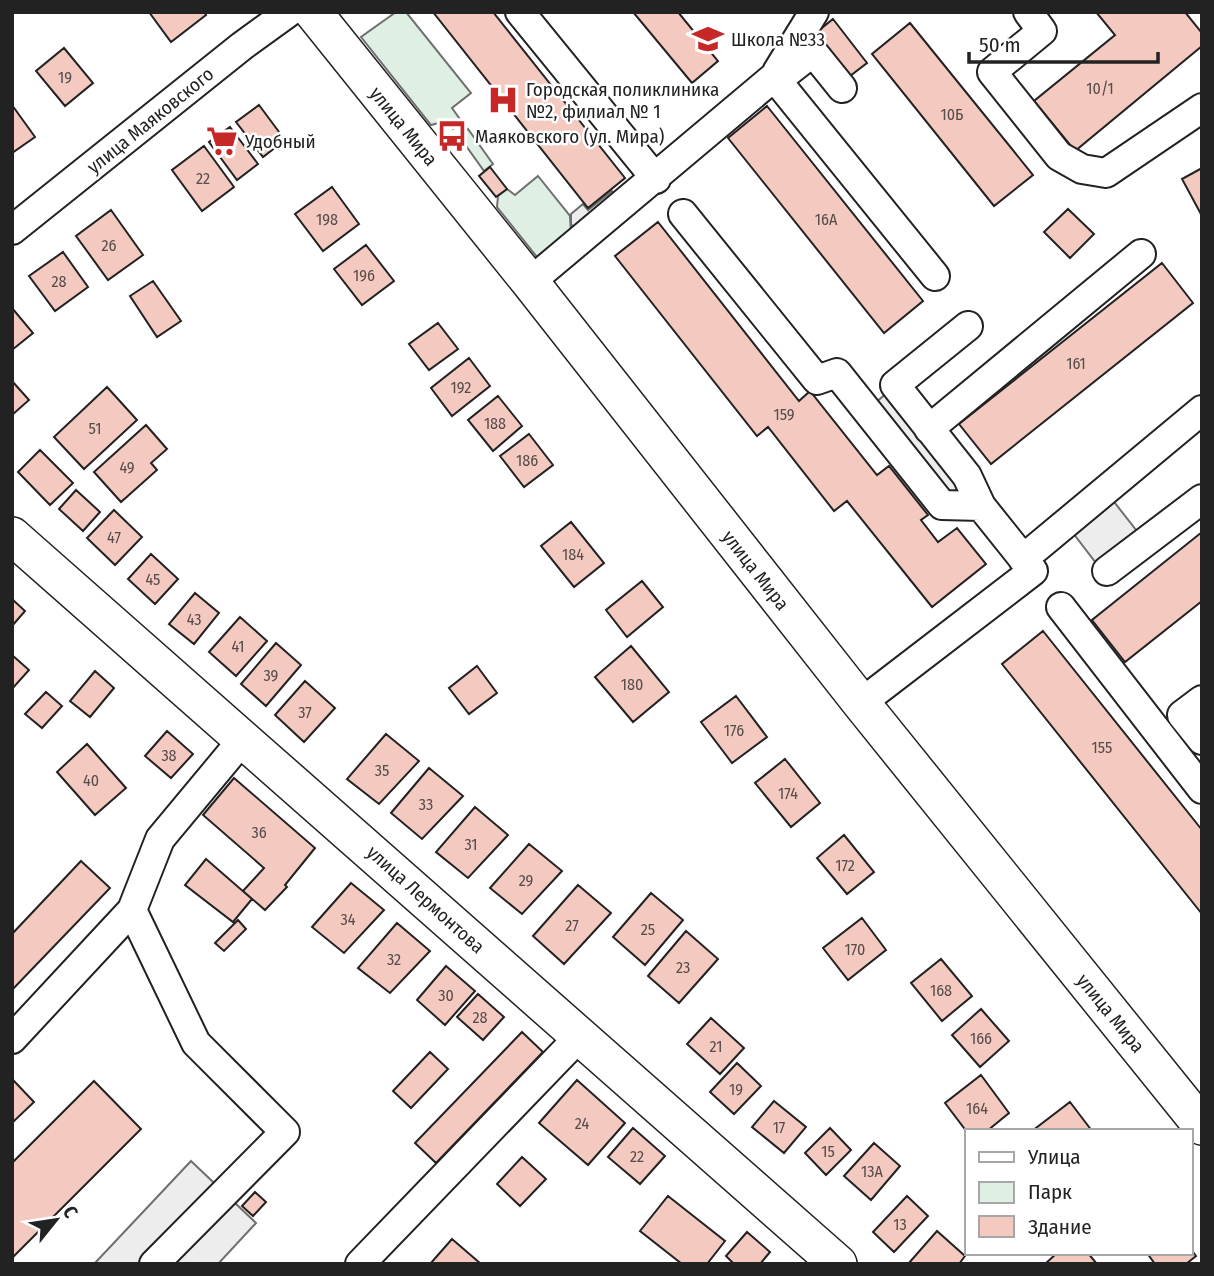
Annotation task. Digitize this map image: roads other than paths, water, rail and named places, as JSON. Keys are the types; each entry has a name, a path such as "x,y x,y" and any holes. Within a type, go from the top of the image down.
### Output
{"main road":[{"name":"улица Мира","path":"313,12 530,282 861,703 1202,1126"},
{"name":"улица Лермонтова","path":"12,536 838,1264"}],"street":[{"name":"улица Маяковского","path":"12,230 242,46 289,12"},
{"path":"520,12 656,179"},
{"path":"775,79 814,12"},
{"path":"1028,12 1042,31 992,72 1059,156 1082,169 1106,173 1202,108"},
{"path":"530,282 775,79 813,52 842,88"},
{"path":"775,79 935,276"},
{"path":"683,214 817,380 837,373 943,505 981,506"},
{"path":"929,429 1141,254"},
{"path":"861,703 1033,571 981,506 967,476 895,385 968,326"},
{"path":"1023,559 1202,410"},
{"path":"1107,571 1202,499"},
{"path":"1061,607 1202,789"},
{"path":"1202,700 1182,715 1202,740"},
{"path":"12,1039 132,910 160,839 244,738"},
{"path":"132,910 196,1043 285,1132 154,1264"},
{"path":"360,1264 580,1036"}],"place":[{"name":"Школа №33","path":"708,39"},
{"name":"Городская поликлиника №2, филиал № 1","path":"503,100"},
{"name":"Маяковского (ул. Мира)","path":"452,136"},
{"name":"Удобный","path":"222,141"}]}
